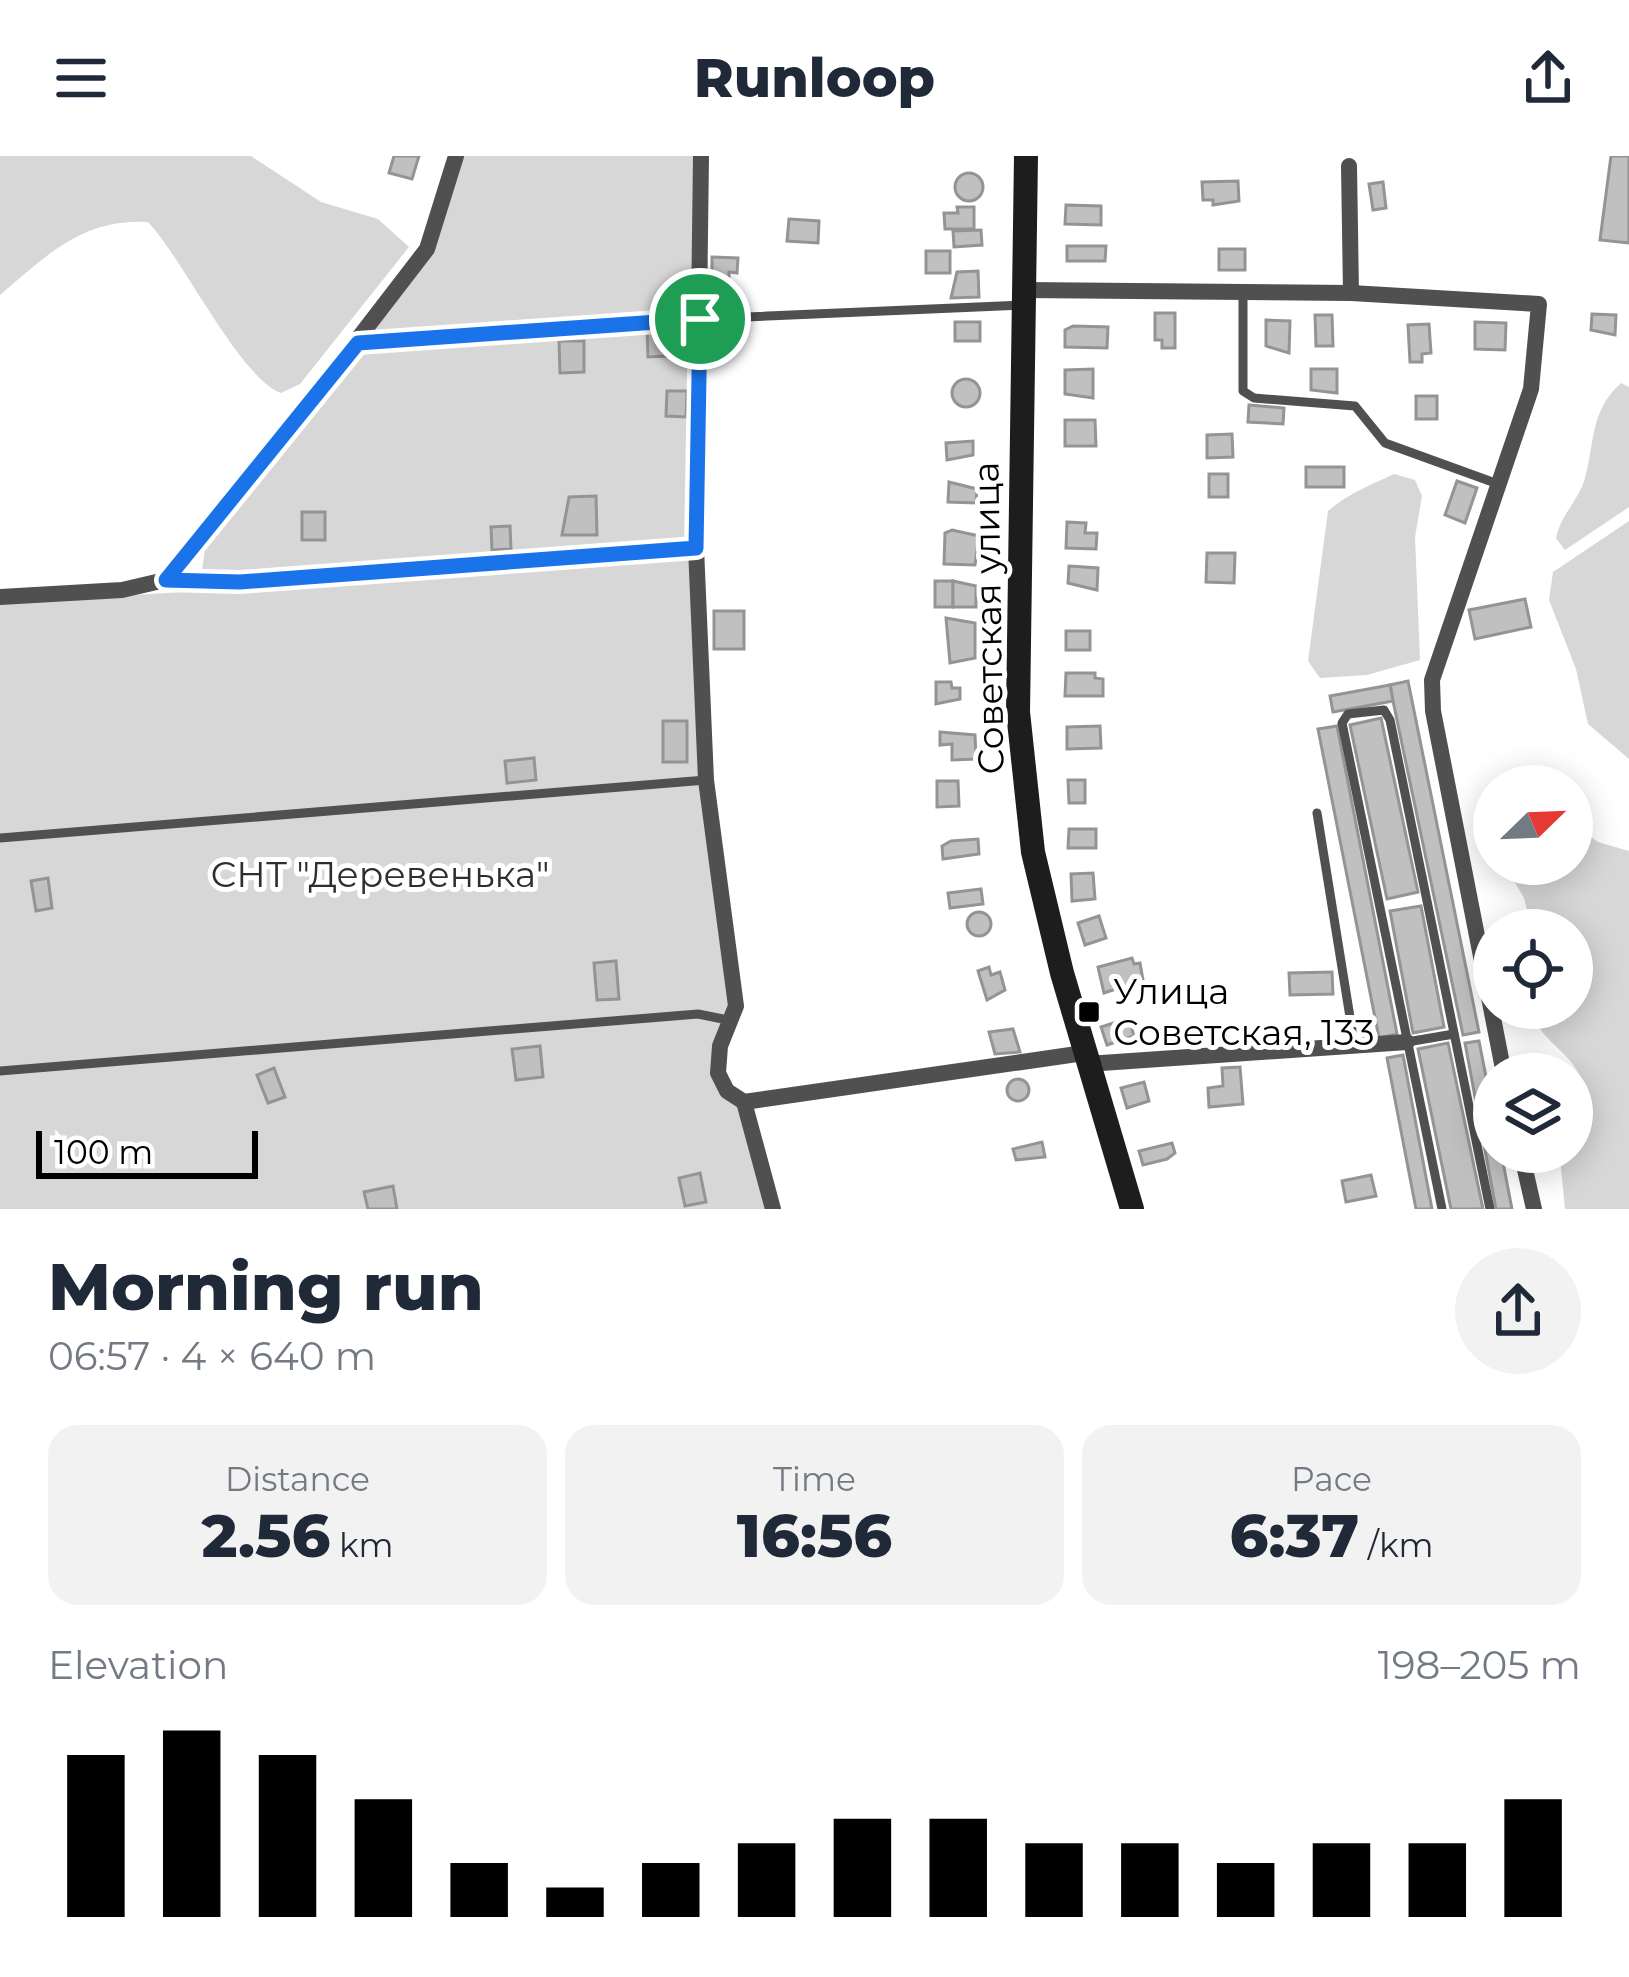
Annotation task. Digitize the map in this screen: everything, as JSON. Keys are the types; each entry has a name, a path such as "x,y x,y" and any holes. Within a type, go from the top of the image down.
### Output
{"street":[{"path":"0,597 122,590 166,580 358,343 427,249 457,156"},
{"path":"701,156 696,548 706,780 736,1006 728,1020 718,1073 727,1091 744,1102 1086,1059 1407,1042"},
{"name":"Советская улица","path":"1026,156 1018,712 1033,852 1086,1059 1132,1209"},
{"path":"1349,166 1351,293"},
{"path":"1023,297 1351,293 1539,304 1531,389 1432,680 1433,711 1500,1053"},
{"path":"744,1102 773,1209"},
{"path":"1526,1173 1534,1209"}],"lane":[{"path":"1244,292 1243,391 1254,398 1354,406 1385,442 1498,484"},
{"path":"358,343 1023,297"},
{"path":"166,580 240,582 696,548"},
{"path":"1442,1209 1342,723 1348,714 1369,708 1384,710 1390,720 1490,1209"},
{"path":"0,838 706,780"},
{"path":"1317,813 1355,1048"},
{"path":"0,1071 698,1014 728,1020"},
{"path":"1407,1042 1454,1034"}],"green space":[{"path":"0,156 251,156 321,202 378,219 409,247 300,384 281,393 265,383 230,342 148,222 125,222 85,233 50,253 0,295"},
{"name":"СНТ \"Деревенька\"","path":"456,156 701,156 706,780 736,1006 718,1073 744,1102 773,1209 0,1209 0,603 199,591 207,535 427,249"},
{"path":"1621,383 1629,387 1629,507 1565,550 1556,538 1558,529 1582,486 1604,404"},
{"path":"1394,474 1415,480 1422,496 1415,537 1420,660 1367,675 1320,678 1308,661 1328,511"},
{"path":"1629,521 1629,759 1588,724 1576,669 1549,600 1553,572"},
{"path":"1593,838 1629,851 1629,1209 1565,1209 1561,1173 1593,1173 1593,1053 1562,1053 1540,1029 1593,1029 1593,909 1527,909 1516,885 1593,885"}],"building":[{"path":"394,156 419,156 412,179 389,173"},
{"path":"1611,156 1629,156 1629,243 1600,240"},
{"path":"969,173 979,177 983,187 979,197 969,201 959,197 955,187 959,177"},
{"path":"1238,181 1239,201 1213,205 1213,200 1203,200 1202,182"},
{"path":"1383,182 1386,208 1373,210 1369,184"},
{"path":"1066,205 1101,206 1101,225 1065,224"},
{"path":"957,207 974,207 974,229 945,229 944,213 958,213"},
{"path":"789,219 819,221 818,243 787,241"},
{"path":"981,230 982,245 954,247 953,231"},
{"path":"1067,246 1106,246 1105,261 1067,261"},
{"path":"1219,249 1245,249 1245,270 1219,270"},
{"path":"926,251 950,251 950,273 926,273"},
{"path":"712,257 738,258 737,273 729,272 729,281 718,281 712,275"},
{"path":"978,271 979,297 951,298 957,272"},
{"path":"1155,313 1175,313 1175,348 1162,348 1162,340 1155,340"},
{"path":"1592,314 1616,315 1615,335 1591,330"},
{"path":"1315,315 1332,315 1333,346 1316,346"},
{"path":"1266,320 1290,321 1289,353 1266,346"},
{"path":"955,322 980,322 980,341 955,341"},
{"path":"1475,322 1506,323 1505,350 1475,349"},
{"path":"1429,324 1431,353 1422,354 1422,362 1410,362 1408,325"},
{"path":"647,327 668,327 668,356 648,357"},
{"path":"1108,327 1107,348 1065,347 1065,330"},
{"path":"559,341 584,341 584,372 560,373"},
{"path":"1093,369 1093,398 1065,394 1065,370"},
{"path":"1311,369 1337,369 1337,393 1311,390"},
{"path":"966,379 976,383 980,393 976,403 966,407 956,403 952,393 956,383"},
{"path":"667,391 687,391 686,417 666,416"},
{"path":"1416,396 1437,396 1437,419 1416,419"},
{"path":"1249,405 1284,408 1283,424 1248,422"},
{"path":"1065,420 1095,420 1096,446 1065,446"},
{"path":"1232,434 1233,457 1207,458 1207,435"},
{"path":"973,441 973,455 947,460 946,443"},
{"path":"1306,467 1344,467 1344,487 1306,487"},
{"path":"1209,474 1228,474 1228,497 1209,497"},
{"path":"1457,481 1477,488 1465,523 1445,515"},
{"path":"949,482 977,489 976,503 948,502"},
{"path":"596,496 597,535 562,535 569,497"},
{"path":"302,512 325,512 325,540 302,540"},
{"path":"1067,522 1086,523 1085,533 1097,533 1096,549 1066,548"},
{"path":"510,526 511,549 492,550 491,527"},
{"path":"952,530 979,536 975,565 944,564 945,533"},
{"path":"1207,553 1235,553 1234,583 1206,582"},
{"path":"1069,566 1098,568 1097,590 1068,583"},
{"path":"935,581 953,581 953,607 935,607"},
{"path":"953,581 976,586 976,607 953,607"},
{"path":"1525,599 1531,627 1475,639 1469,610"},
{"path":"714,611 744,611 744,649 714,649"},
{"path":"946,618 975,623 975,658 950,663"},
{"path":"1066,631 1090,631 1090,650 1066,650"},
{"path":"1066,673 1095,673 1095,678 1103,679 1103,696 1065,696"},
{"path":"1408,681 1473,1002 1473,1029 1479,1032 1463,1035 1390,685"},
{"path":"936,682 951,682 952,688 960,688 960,699 936,704"},
{"path":"1390,685 1393,701 1333,712 1330,696"},
{"path":"1381,718 1418,892 1387,899 1350,725"},
{"path":"663,721 687,721 687,762 663,762"},
{"path":"1100,726 1101,748 1067,749 1067,727"},
{"path":"1337,726 1397,1034 1379,1038 1318,729"},
{"path":"940,732 975,735 976,759 952,760 952,744 940,745"},
{"path":"534,758 536,780 507,783 505,761"},
{"path":"1068,780 1085,780 1085,803 1069,803"},
{"path":"937,781 958,781 959,806 937,807"},
{"path":"1069,829 1096,829 1096,848 1068,848"},
{"path":"978,839 979,854 943,859 942,846"},
{"path":"1093,873 1095,899 1072,901 1071,874"},
{"path":"48,878 52,908 36,911 31,881"},
{"path":"981,889 983,904 950,908 948,893"},
{"path":"1421,906 1444,1027 1413,1033 1390,911"},
{"path":"979,912 991,924 979,936 967,924"},
{"path":"1099,916 1106,938 1085,945 1078,923"},
{"path":"1132,958 1134,964 1140,963 1143,980 1104,993 1098,967"},
{"path":"616,961 619,999 597,1000 594,963"},
{"path":"989,967 991,975 1000,972 1005,990 987,1000 978,971"},
{"path":"1332,972 1333,994 1290,995 1289,973"},
{"path":"1129,1018 1134,1036 1107,1045 1101,1027"},
{"path":"1013,1029 1020,1052 995,1054 989,1032"},
{"path":"1479,1041 1481,1053 1473,1053 1473,1086 1465,1043"},
{"path":"1448,1043 1483,1209 1451,1209 1418,1049"},
{"path":"540,1046 543,1077 516,1080 512,1049"},
{"path":"1403,1055 1432,1209 1416,1209 1387,1058"},
{"path":"1240,1067 1243,1104 1209,1107 1208,1088 1223,1086 1222,1068"},
{"path":"274,1068 285,1097 268,1103 257,1075"},
{"path":"1018,1079 1029,1090 1018,1101 1007,1090"},
{"path":"1144,1082 1149,1101 1127,1108 1121,1088"},
{"path":"1042,1142 1045,1157 1016,1160 1013,1149"},
{"path":"1172,1143 1175,1153 1143,1165 1139,1151"},
{"path":"700,1173 706,1202 685,1206 679,1178"},
{"path":"1489,1173 1505,1173 1512,1209 1496,1209"},
{"path":"1371,1175 1376,1196 1346,1202 1342,1181"},
{"path":"393,1186 397,1209 368,1209 364,1192"}],"place":[{"name":"Улица Советская, 133","path":"1089,1012"}],"route":[{"path":"700,319 696,548 240,582 166,580 358,343 700,319"}]}
